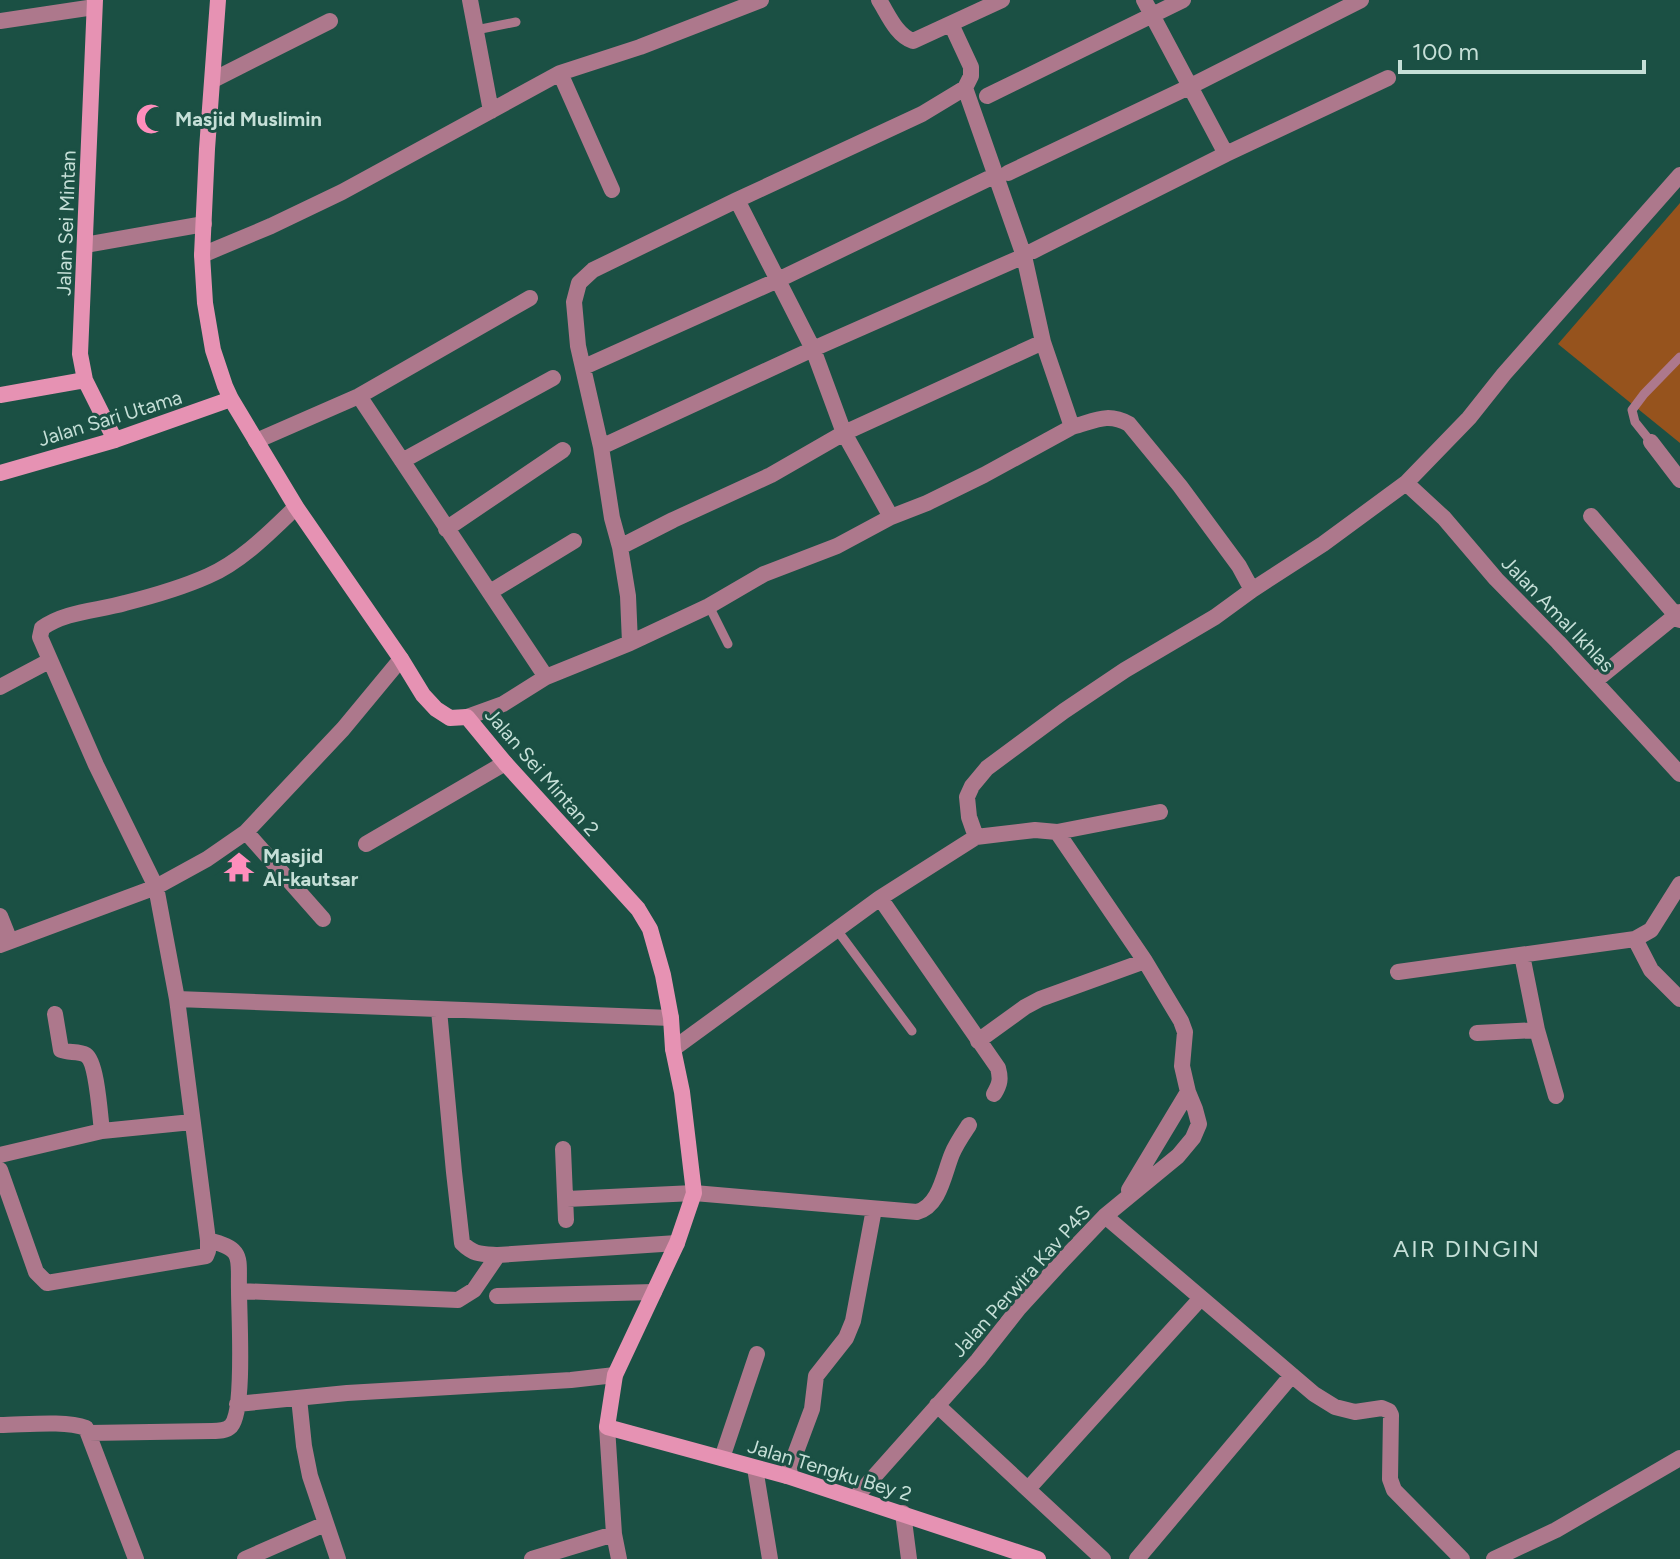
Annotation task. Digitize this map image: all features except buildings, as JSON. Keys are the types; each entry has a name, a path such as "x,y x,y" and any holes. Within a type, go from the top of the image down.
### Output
{"street":[{"name":"Jalan Sei Mintan 2","path":"218,0 202,255 205,303 213,350 231,399 296,507 423,695 450,718 467,717 638,909 656,946 671,1018 694,1193 677,1243 615,1375 607,1427"},
{"path":"470,0 491,111"},
{"path":"202,255 342,192 560,73 640,47 761,0"},
{"path":"879,0 905,38 913,41 1002,0"},
{"path":"987,96 1148,7 1183,0"},
{"path":"584,367 778,280 1189,87 1361,0"},
{"path":"0,21 95,4"},
{"name":"Jalan Sei Mintan","path":"95,4 80,354 85,380 115,440"},
{"path":"1148,7 1226,154"},
{"path":"213,80 330,21"},
{"path":"630,643 628,596 620,547 578,346 574,302 579,283 593,270 922,114 965,88 971,76 971,67 951,24"},
{"path":"560,73 612,190"},
{"path":"601,447 1028,254 1226,154 1388,78"},
{"path":"965,88 1002,174 1028,254 1043,342 1072,427"},
{"path":"976,837 969,817 967,797 987,768 1125,670 1215,617 1323,544 1406,483 1469,418 1504,374 1680,175"},
{"path":"737,200 813,349 844,433 891,517"},
{"path":"85,245 204,224"},
{"path":"256,441 359,396 530,298"},
{"path":"620,547 771,475 844,433 1043,342"},
{"path":"402,461 553,378"},
{"path":"0,395 85,380"},
{"path":"359,396 546,677"},
{"name":"Jalan Sari Utama","path":"0,473 115,440 231,399"},
{"path":"467,717 503,704 546,677 709,606 764,574 837,546 891,517 927,503 1072,427 1108,417 1129,424 1180,486 1239,566 1252,590"},
{"path":"1651,442 1680,480"},
{"path":"446,529 563,450"},
{"name":"Jalan Amal Ikhlas","path":"1406,483 1426,499 1496,579 1677,765"},
{"path":"0,1170 36,1272 47,1283 206,1256 208,1240 177,999 156,887 96,765 40,637 42,628 63,617 169,591 210,575 241,556 296,507"},
{"path":"1591,516 1679,616 1595,681"},
{"path":"490,592 574,541"},
{"path":"0,916 5,943 156,887 207,859 246,832 343,729 401,659"},
{"path":"0,687 49,661"},
{"path":"366,844 505,763"},
{"path":"673,1049 880,898 976,837 1035,830 1057,832 1160,812"},
{"path":"246,832 323,919"},
{"name":"Jalan Perwira Kav P4S","path":"855,1498 978,1360 1019,1308 1105,1216 1178,1156 1193,1138 1199,1124 1182,1066 1185,1032 1181,1021 1145,961 1057,832"},
{"path":"1398,972 1635,939 1651,930 1680,884"},
{"path":"880,898 998,1068 1001,1077 994,1094"},
{"path":"1635,939 1651,970 1680,999"},
{"path":"1522,955 1537,1030 1556,1096"},
{"path":"978,1041 1040,999 1145,961"},
{"path":"177,999 671,1018"},
{"path":"439,1010 462,1243 470,1251 498,1255 677,1243"},
{"path":"55,1014 61,1050 84,1054 91,1060 102,1131"},
{"path":"1477,1033 1537,1030"},
{"path":"1122,1201 1188,1092"},
{"path":"0,1155 102,1131 192,1122"},
{"path":"567,1199 694,1193 917,1212 926,1210 934,1201 954,1150 969,1125"},
{"path":"563,1149 566,1220"},
{"path":"787,1476 812,1409 816,1376 846,1338 853,1321 874,1209"},
{"path":"1105,1216 1314,1394 1335,1407 1355,1412 1382,1408 1389,1411 1390,1479 1394,1490 1462,1559"},
{"path":"89,1433 224,1430 232,1425 236,1414 240,1361 238,1259 231,1247 208,1240"},
{"path":"239,1291 458,1300 474,1290 498,1255"},
{"path":"497,1296 654,1292"},
{"path":"1028,1489 1201,1298"},
{"path":"722,1458 757,1354"},
{"path":"237,1404 347,1393 615,1375"},
{"path":"1137,1559 1292,1375"},
{"path":"299,1398 310,1476 338,1559"},
{"path":"937,1405 1103,1559"},
{"path":"0,1425 79,1425 86,1428 136,1559"},
{"path":"607,1427 614,1534 619,1559"},
{"name":"Jalan Tengku Bey 2","path":"607,1427 787,1476 1038,1559"},
{"path":"1494,1559 1676,1466"},
{"path":"755,1468 770,1559"},
{"path":"903,1513 909,1559"},
{"path":"245,1559 325,1524"},
{"path":"532,1559 614,1534"}],"lane":[{"path":"476,30 516,22"},
{"path":"1651,442 1635,422 1632,410 1680,357"},
{"path":"709,606 728,644"},
{"path":"837,930 912,1031"}],"shaded area":[{"path":"1680,203 1680,443 1558,344"}],"place":[{"name":"Masjid Muslimin","path":"151,119"},
{"name":"Masjid Al-kautsar","path":"239,867"}],"district":[{"name":"AIR DINGIN","path":"1467,1248"}]}
